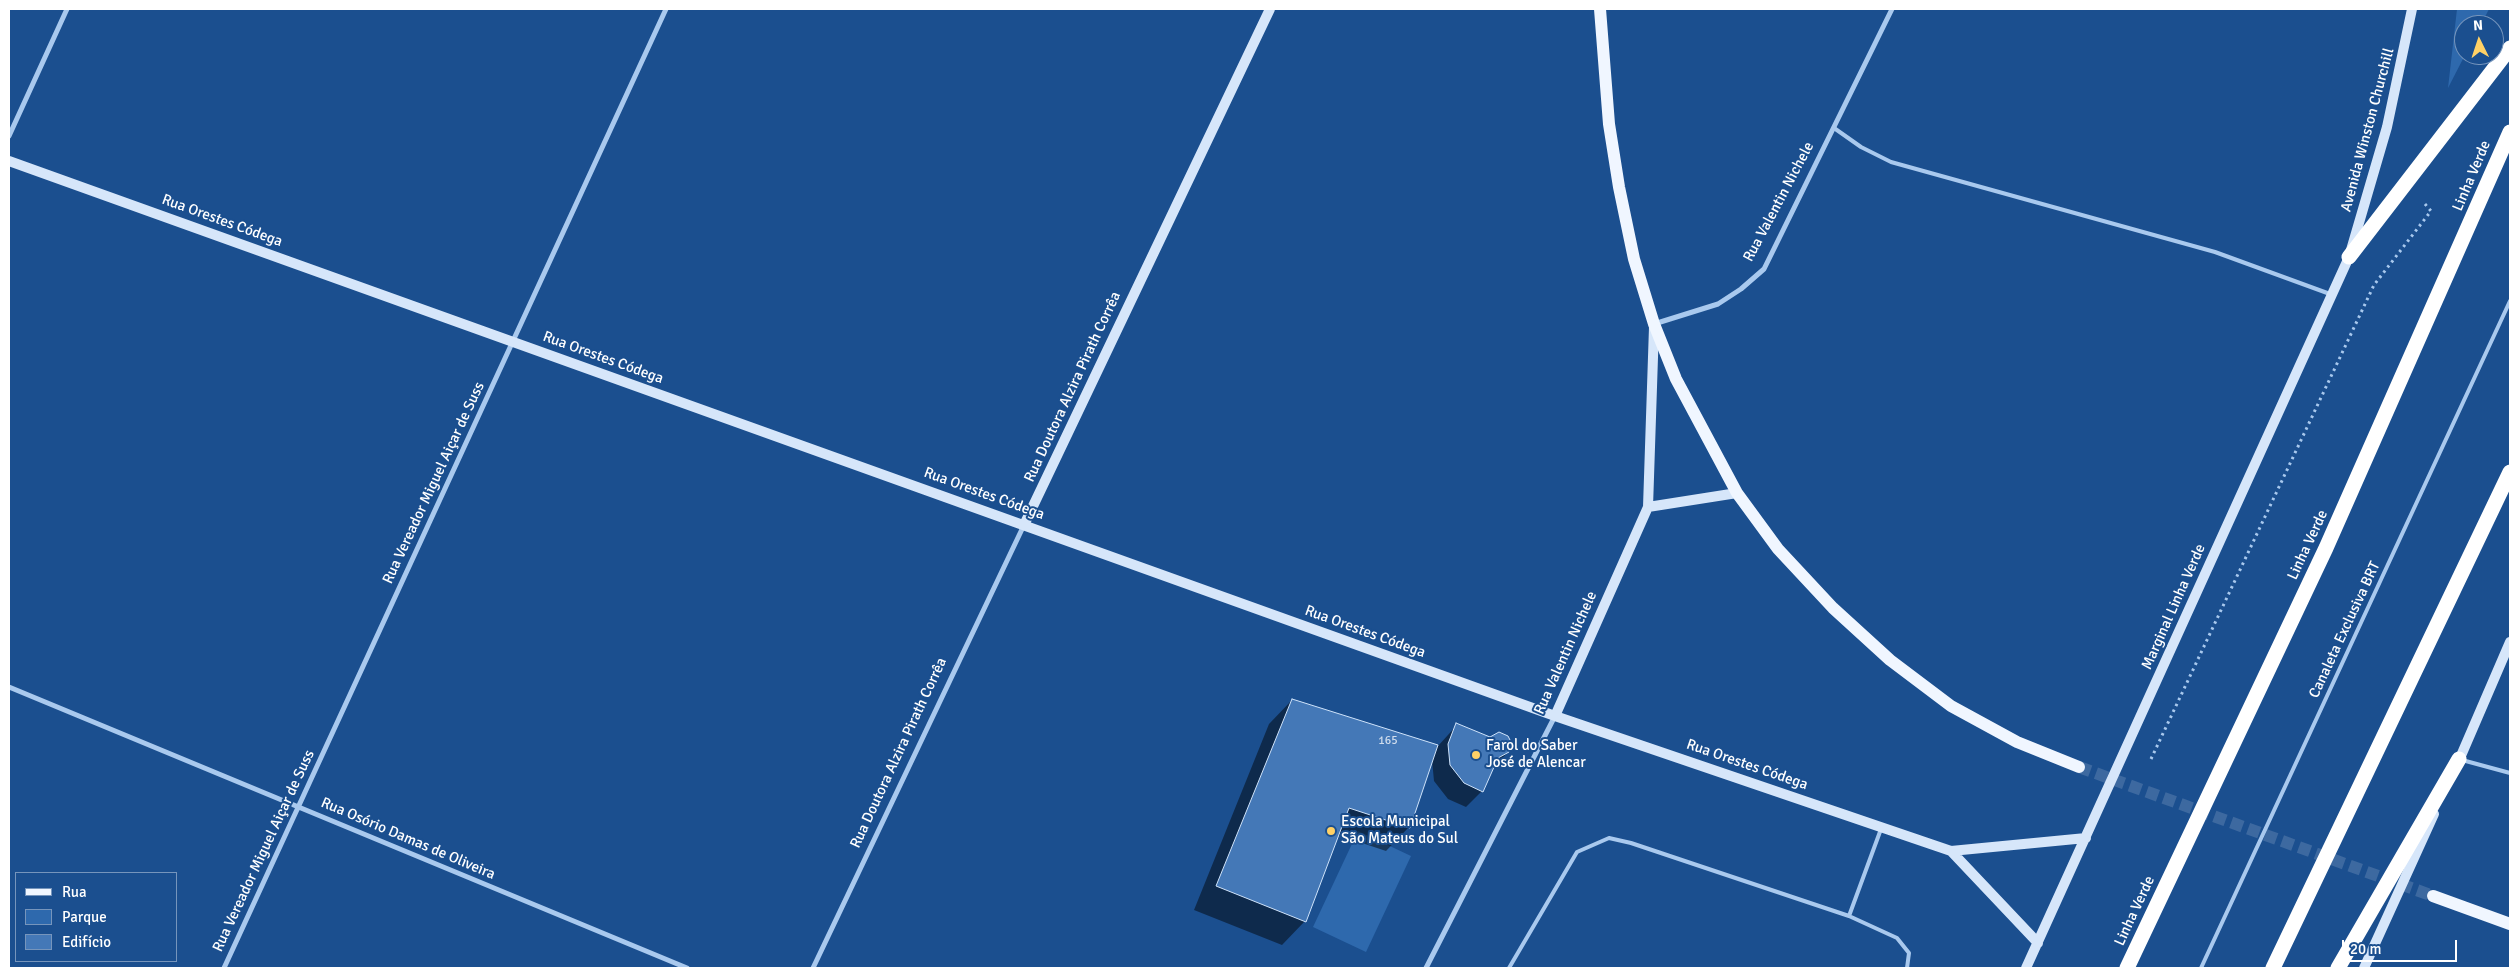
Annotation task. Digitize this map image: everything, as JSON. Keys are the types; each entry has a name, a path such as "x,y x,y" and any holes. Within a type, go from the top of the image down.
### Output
{"highway":[{"path":"2349,257 2510,48"},
{"name":"Linha Verde","path":"2127,968 2326,548 2510,132"},
{"path":"2273,968 2510,472"},
{"path":"2338,968 2459,759"}],"main road":[{"name":"Rua Doutora Alzira Pirath Corrêa","path":"1024,525 1270,9"},
{"path":"1600,9 1609,124 1619,187 1634,259 1654,324 1676,379 1737,493 1778,549 1832,608 1890,660 1951,706 2018,742 2079,767"},
{"name":"Avenida Winston Churchill","path":"2349,257 2387,126 2412,9"},
{"name":"Rua Orestes Códega","path":"9,161 1555,716 1951,851 2086,838"},
{"name":"Marginal Linha Verde","path":"2026,968 2349,257"},
{"name":"Rua Valentin Nichele","path":"1555,716 1648,507 1654,324"},
{"path":"1648,507 1737,493"},
{"path":"2364,968 2510,642"},
{"name":"Rua Orestes Códega","path":"1951,851 2038,943"},
{"path":"2433,896 2510,924"}],"street":[{"path":"9,136 67,9"},
{"name":"Rua Vereador Miguel Aiçar de Suss","path":"224,968 666,9"},
{"name":"Rua Valentin Nichele","path":"1654,324 1718,304 1742,289 1764,269 1892,9"},
{"name":"Rua Doutora Alzira Pirath Corrêa","path":"813,968 1024,525"},
{"name":"Rua Osório Damas de Oliveira","path":"9,687 686,968"},
{"name":"Rua Valentin Nichele","path":"1426,968 1555,716"}],"lane":[{"path":"1834,128 1862,147 1891,162 2215,252 2332,295"},
{"name":"Canaleta Exclusiva BRT","path":"2201,968 2510,301"},
{"path":"2459,759 2510,773"},
{"path":"1849,916 1882,827"},
{"path":"1509,968 1577,852 1609,838 1631,843 1849,916 1897,938 1909,953 1907,968"}],"path":[{"path":"2150,762 2374,285 2431,211"}],"green space":[{"path":"2457,9 2489,9 2486,15 2456,15"},
{"path":"2454,35 2454,65 2460,65 2448,88"},
{"path":"1358,831 1411,856 1366,952 1313,927"}],"building":[{"path":"1292,699 1438,745 1410,828 1349,808 1306,922 1216,886"},
{"name":"Farol do Saber José de Alencar","path":"1456,723 1490,737 1499,732 1508,736 1512,744 1509,752 1498,758 1483,792 1464,783 1450,765 1448,744"}],"tunnel":[{"path":"2079,767 2433,896"}],"place":[{"name":"Farol do Saber José de Alencar","path":"1476,755"},
{"name":"Escola Municipal São Mateus do Sul","path":"1331,831"}]}
